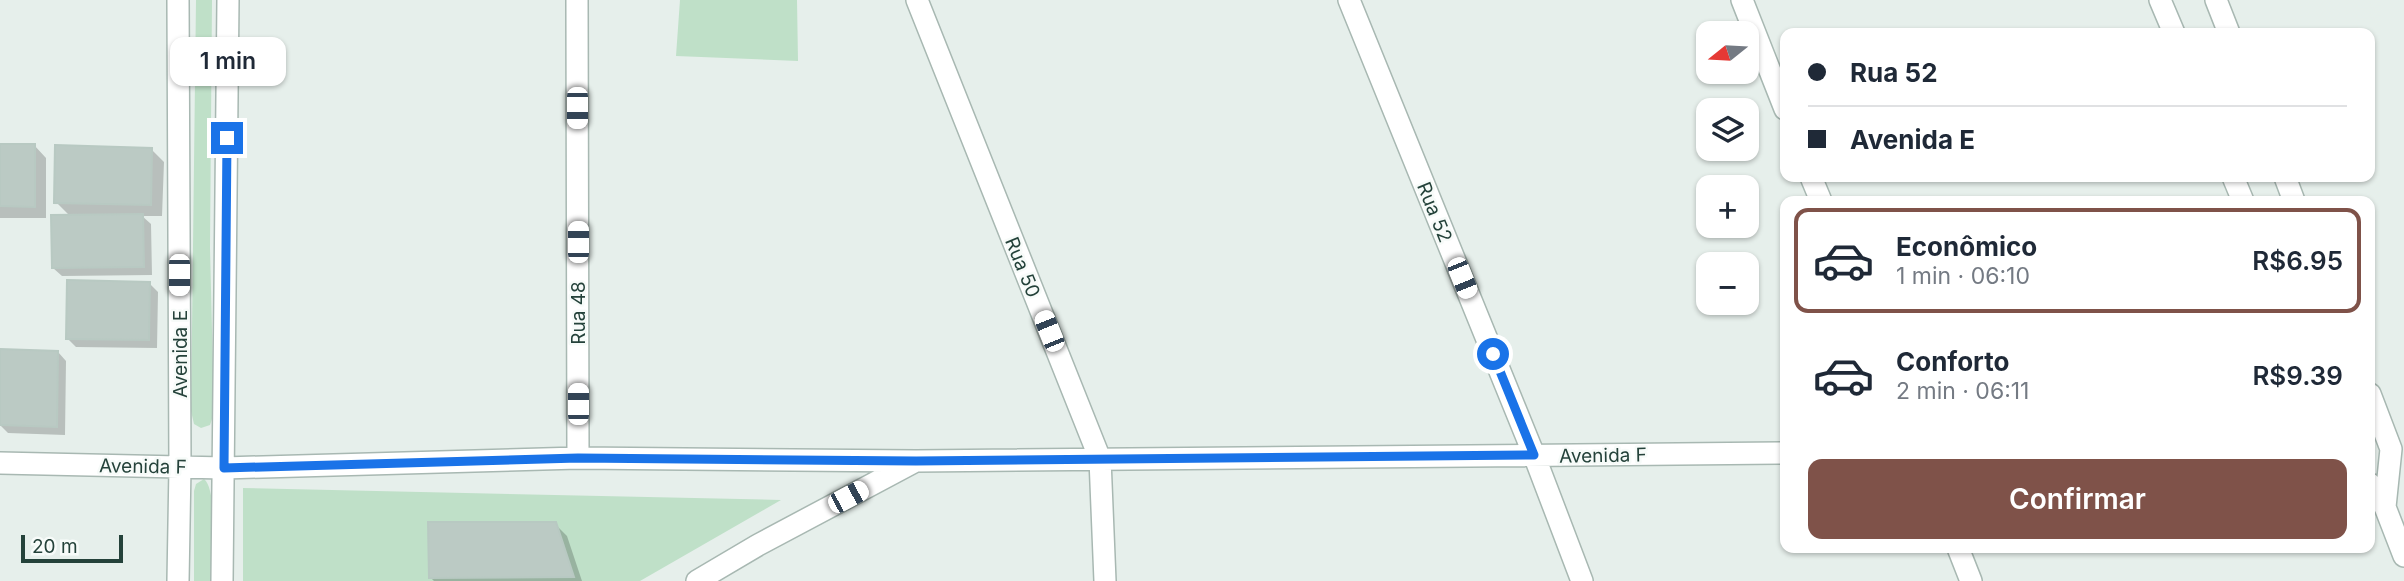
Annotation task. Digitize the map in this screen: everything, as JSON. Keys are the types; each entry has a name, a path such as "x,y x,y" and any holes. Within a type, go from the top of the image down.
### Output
{"street":[{"name":"Avenida E","path":"177,0 180,467 178,581"},
{"path":"222,581 228,0"},
{"name":"Rua 48","path":"577,0 578,458"},
{"name":"Rua 50","path":"917,0 1100,459 1105,581"},
{"name":"Rua 52","path":"1349,0 1534,455 1582,581"},
{"path":"1742,0 1780,96"},
{"path":"2160,0 2172,28"},
{"path":"2216,0 2227,28"},
{"path":"2375,404 2398,450 2385,507"},
{"path":"2375,449 2398,450"},
{"name":"Avenida F","path":"0,463 224,468 578,458 916,461 1780,453"},
{"name":"Avenida F","path":"698,581 758,545 916,461"},
{"path":"2375,492 2385,507 2404,556"},
{"path":"1960,553 1971,581"}],"green space":[{"path":"196,0 212,0 210,248 214,413 210,425 201,428 194,424 191,411"},
{"path":"680,0 797,0 798,61 676,56"},
{"path":"204,479 209,486 213,511 210,581 194,581 194,491 196,484"},
{"path":"243,488 781,500 640,581 243,581"}],"building":[{"path":"0,144 35,144 35,207 0,206"},
{"path":"55,145 152,148 151,205 54,203"},
{"path":"143,214 144,267 52,268 51,215"},
{"path":"67,280 150,282 149,340 66,339"},
{"path":"0,349 58,351 57,427 0,425"},
{"path":"428,522 556,522 574,577 429,578"}],"route":[{"path":"227,138 224,468 578,458 916,461 1534,455 1493,354"}]}
